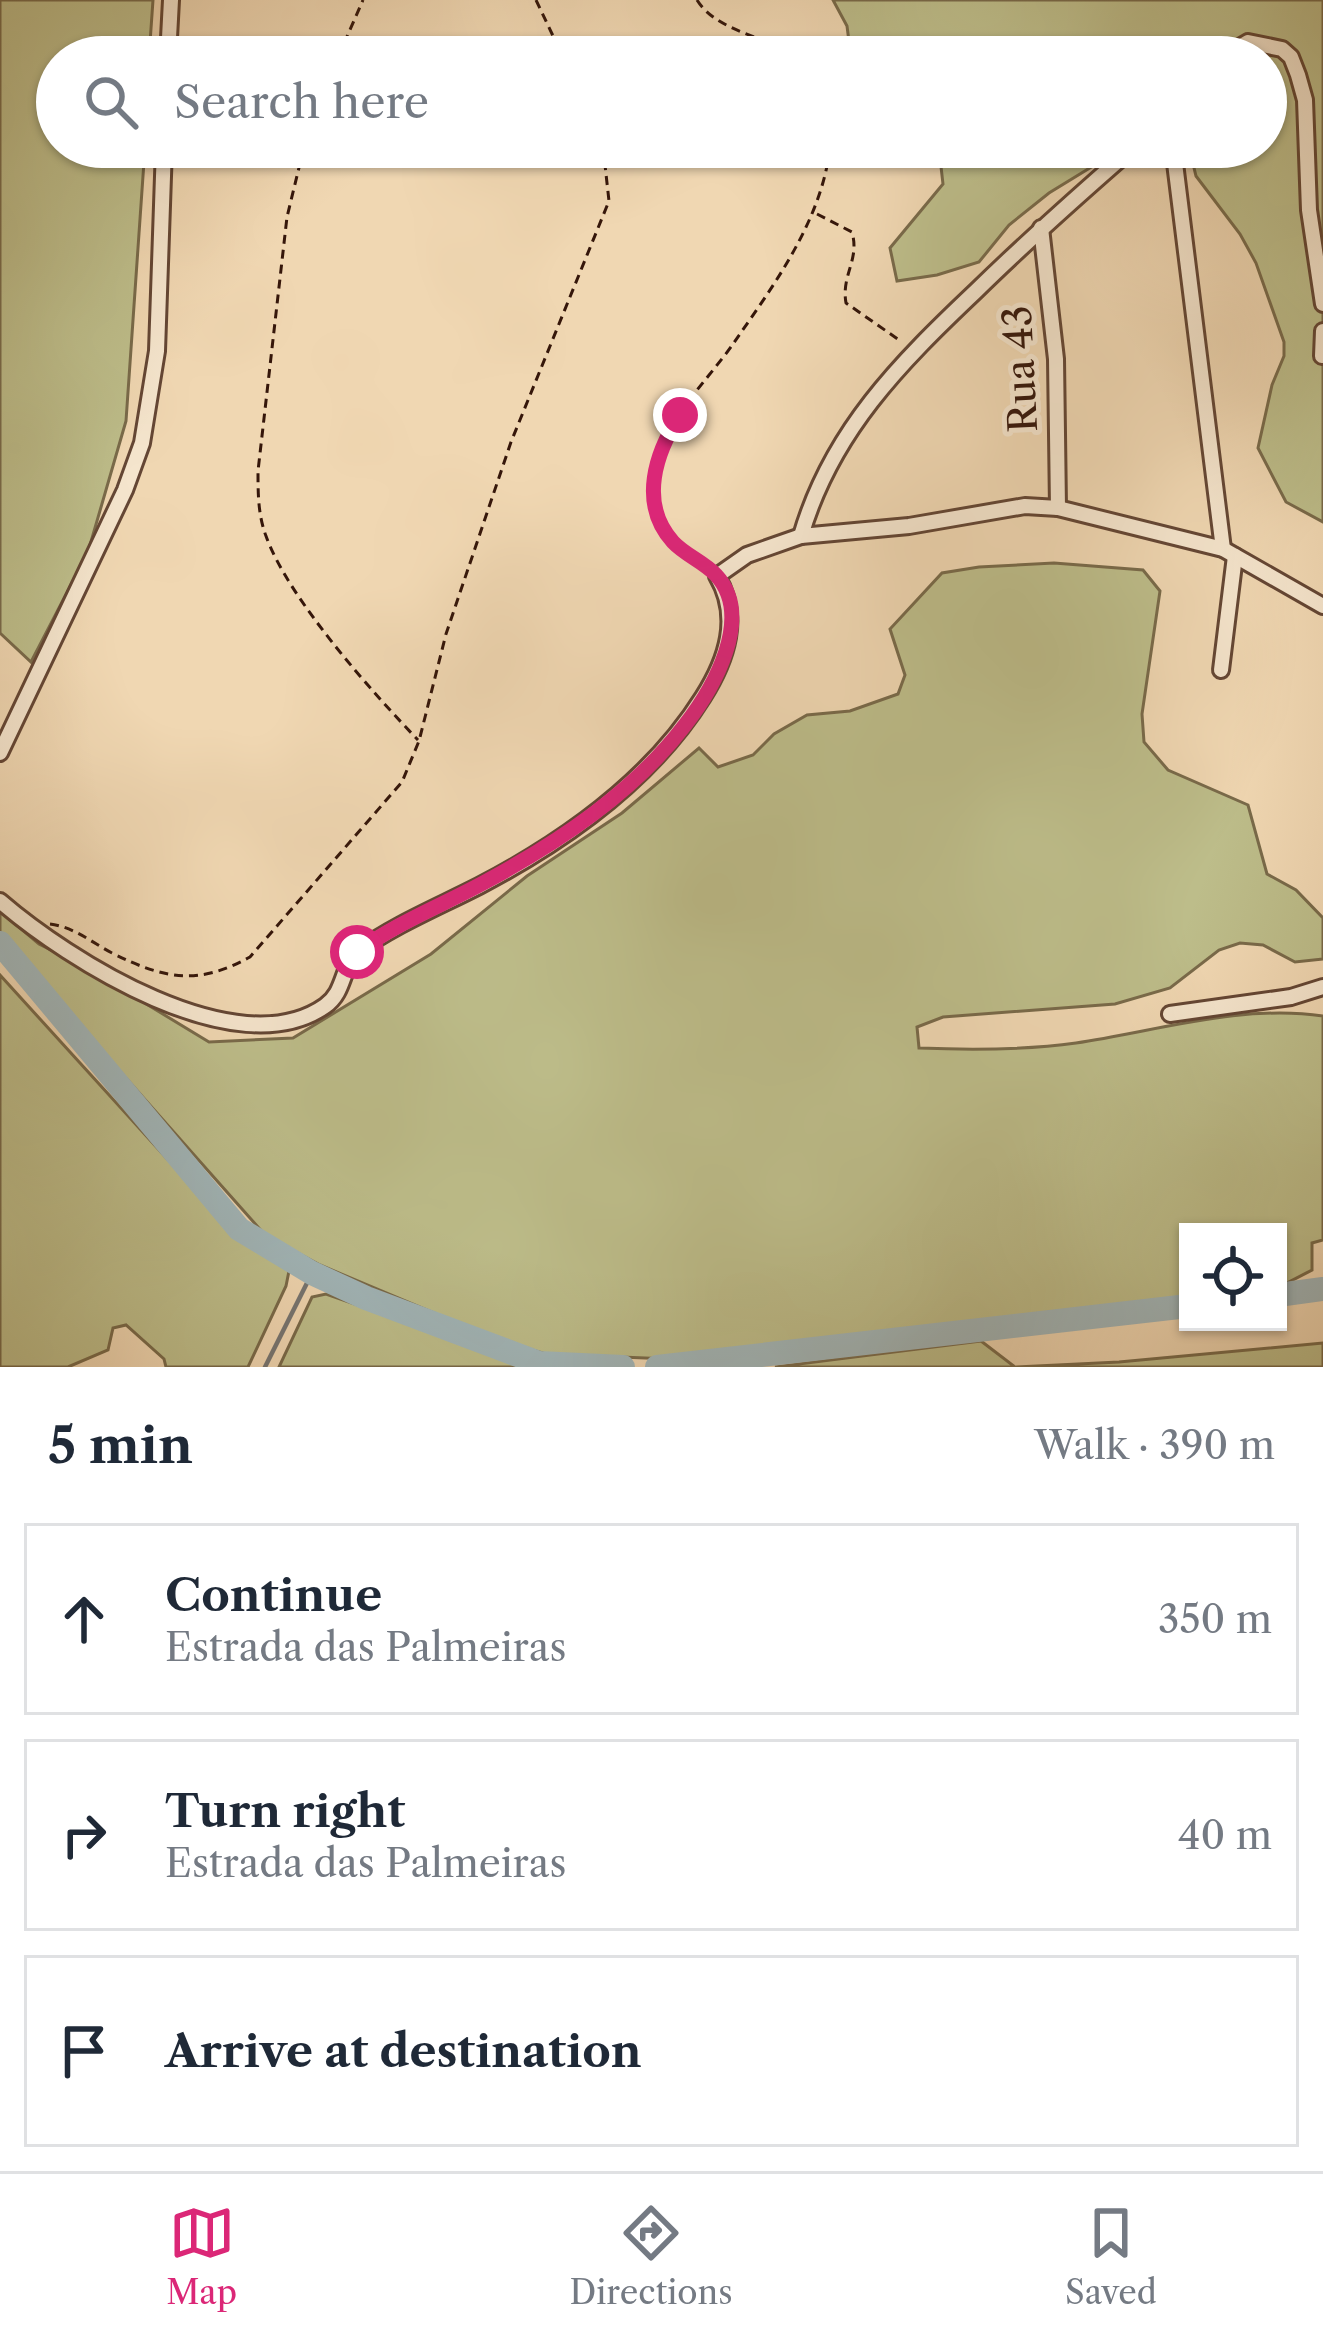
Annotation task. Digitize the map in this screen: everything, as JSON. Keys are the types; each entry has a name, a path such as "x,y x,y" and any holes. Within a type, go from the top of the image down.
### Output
{"street":[{"path":"169,36 171,0"},
{"path":"1287,53 1305,100 1309,210 1323,304"},
{"path":"0,753 109,524 142,443 157,351 163,168"},
{"name":"Rua 43","path":"801,536 823,474 874,394 912,352 1110,168"},
{"path":"1176,168 1229,553 1221,670"},
{"name":"Rua 43","path":"1041,229 1056,359 1058,508"},
{"path":"1322,356 1323,331"},
{"path":"0,901 67,952 182,1009 249,1023 284,1022 320,1010 339,992 349,960 357,952 544,848 595,812 656,758 686,724 718,673 731,617 727,592 717,576 747,555 801,536 909,526 1025,506 1058,508 1229,553 1323,606"},
{"path":"1170,1014 1291,997 1323,987"}],"path":[{"path":"347,36 363,0"},
{"path":"536,0 552,36"},
{"path":"697,0 716,21 756,36"},
{"path":"299,168 287,217 258,471 259,506 267,538 293,585 362,678 419,741"},
{"path":"25,921 62,925 155,971 179,977 222,972 250,957 298,897 381,810 402,782 419,741 446,634 511,442 609,200 605,168"},
{"path":"717,576 672,541 660,520 653,494 656,466 665,439 745,326 814,213 825,168"},
{"path":"814,213 852,232 856,244 842,284 846,303 912,352"}],"green space":[{"path":"0,0 153,0 150,36 36,36 36,168 144,168 126,421 88,552 31,662 0,633"},
{"path":"833,0 1323,0 1323,522 1286,502 1258,448 1284,342 1256,263 1194,168 1287,168 1287,36 848,36"},
{"path":"941,168 1090,168 1009,225 979,262 897,281 890,248 943,184"},
{"path":"1054,563 1143,570 1160,591 1142,714 1144,742 1168,770 1248,805 1267,874 1296,890 1323,918 1323,959 1295,962 1263,945 1240,943 1219,950 1170,988 1115,1004 943,1017 917,1027 919,1048 1037,1047 1230,1016 1323,1016 1323,1240 1312,1243 1312,1270 1287,1283 1287,1223 1179,1223 1179,1298 670,1359 546,1354 498,1340 320,1265 265,1235 0,936 0,911 39,944 209,1042 293,1038 431,954 527,876 622,813 699,748 718,767 753,755 774,734 807,715 850,711 898,694 905,675 890,629 942,573"},
{"path":"0,975 220,1217 243,1238 290,1266 286,1286 248,1367 166,1367 164,1359 126,1325 113,1328 108,1350 68,1367 0,1367"},
{"path":"326,1294 522,1367 279,1367 312,1297"},
{"path":"981,1341 1015,1367 775,1367"},
{"path":"1323,1343 1323,1367 1016,1367 1119,1362"}],"waterway":[{"path":"0,943 239,1229 312,1273 366,1298 539,1363 623,1367"},
{"path":"265,1367 312,1273"},
{"path":"1287,1294 1323,1289"},
{"path":"657,1367 1179,1307"}],"route":[{"path":"357,952 544,848 595,812 641,774 686,724 718,673 729,640 727,592 717,576 672,541 653,494 665,439 680,415"}]}
